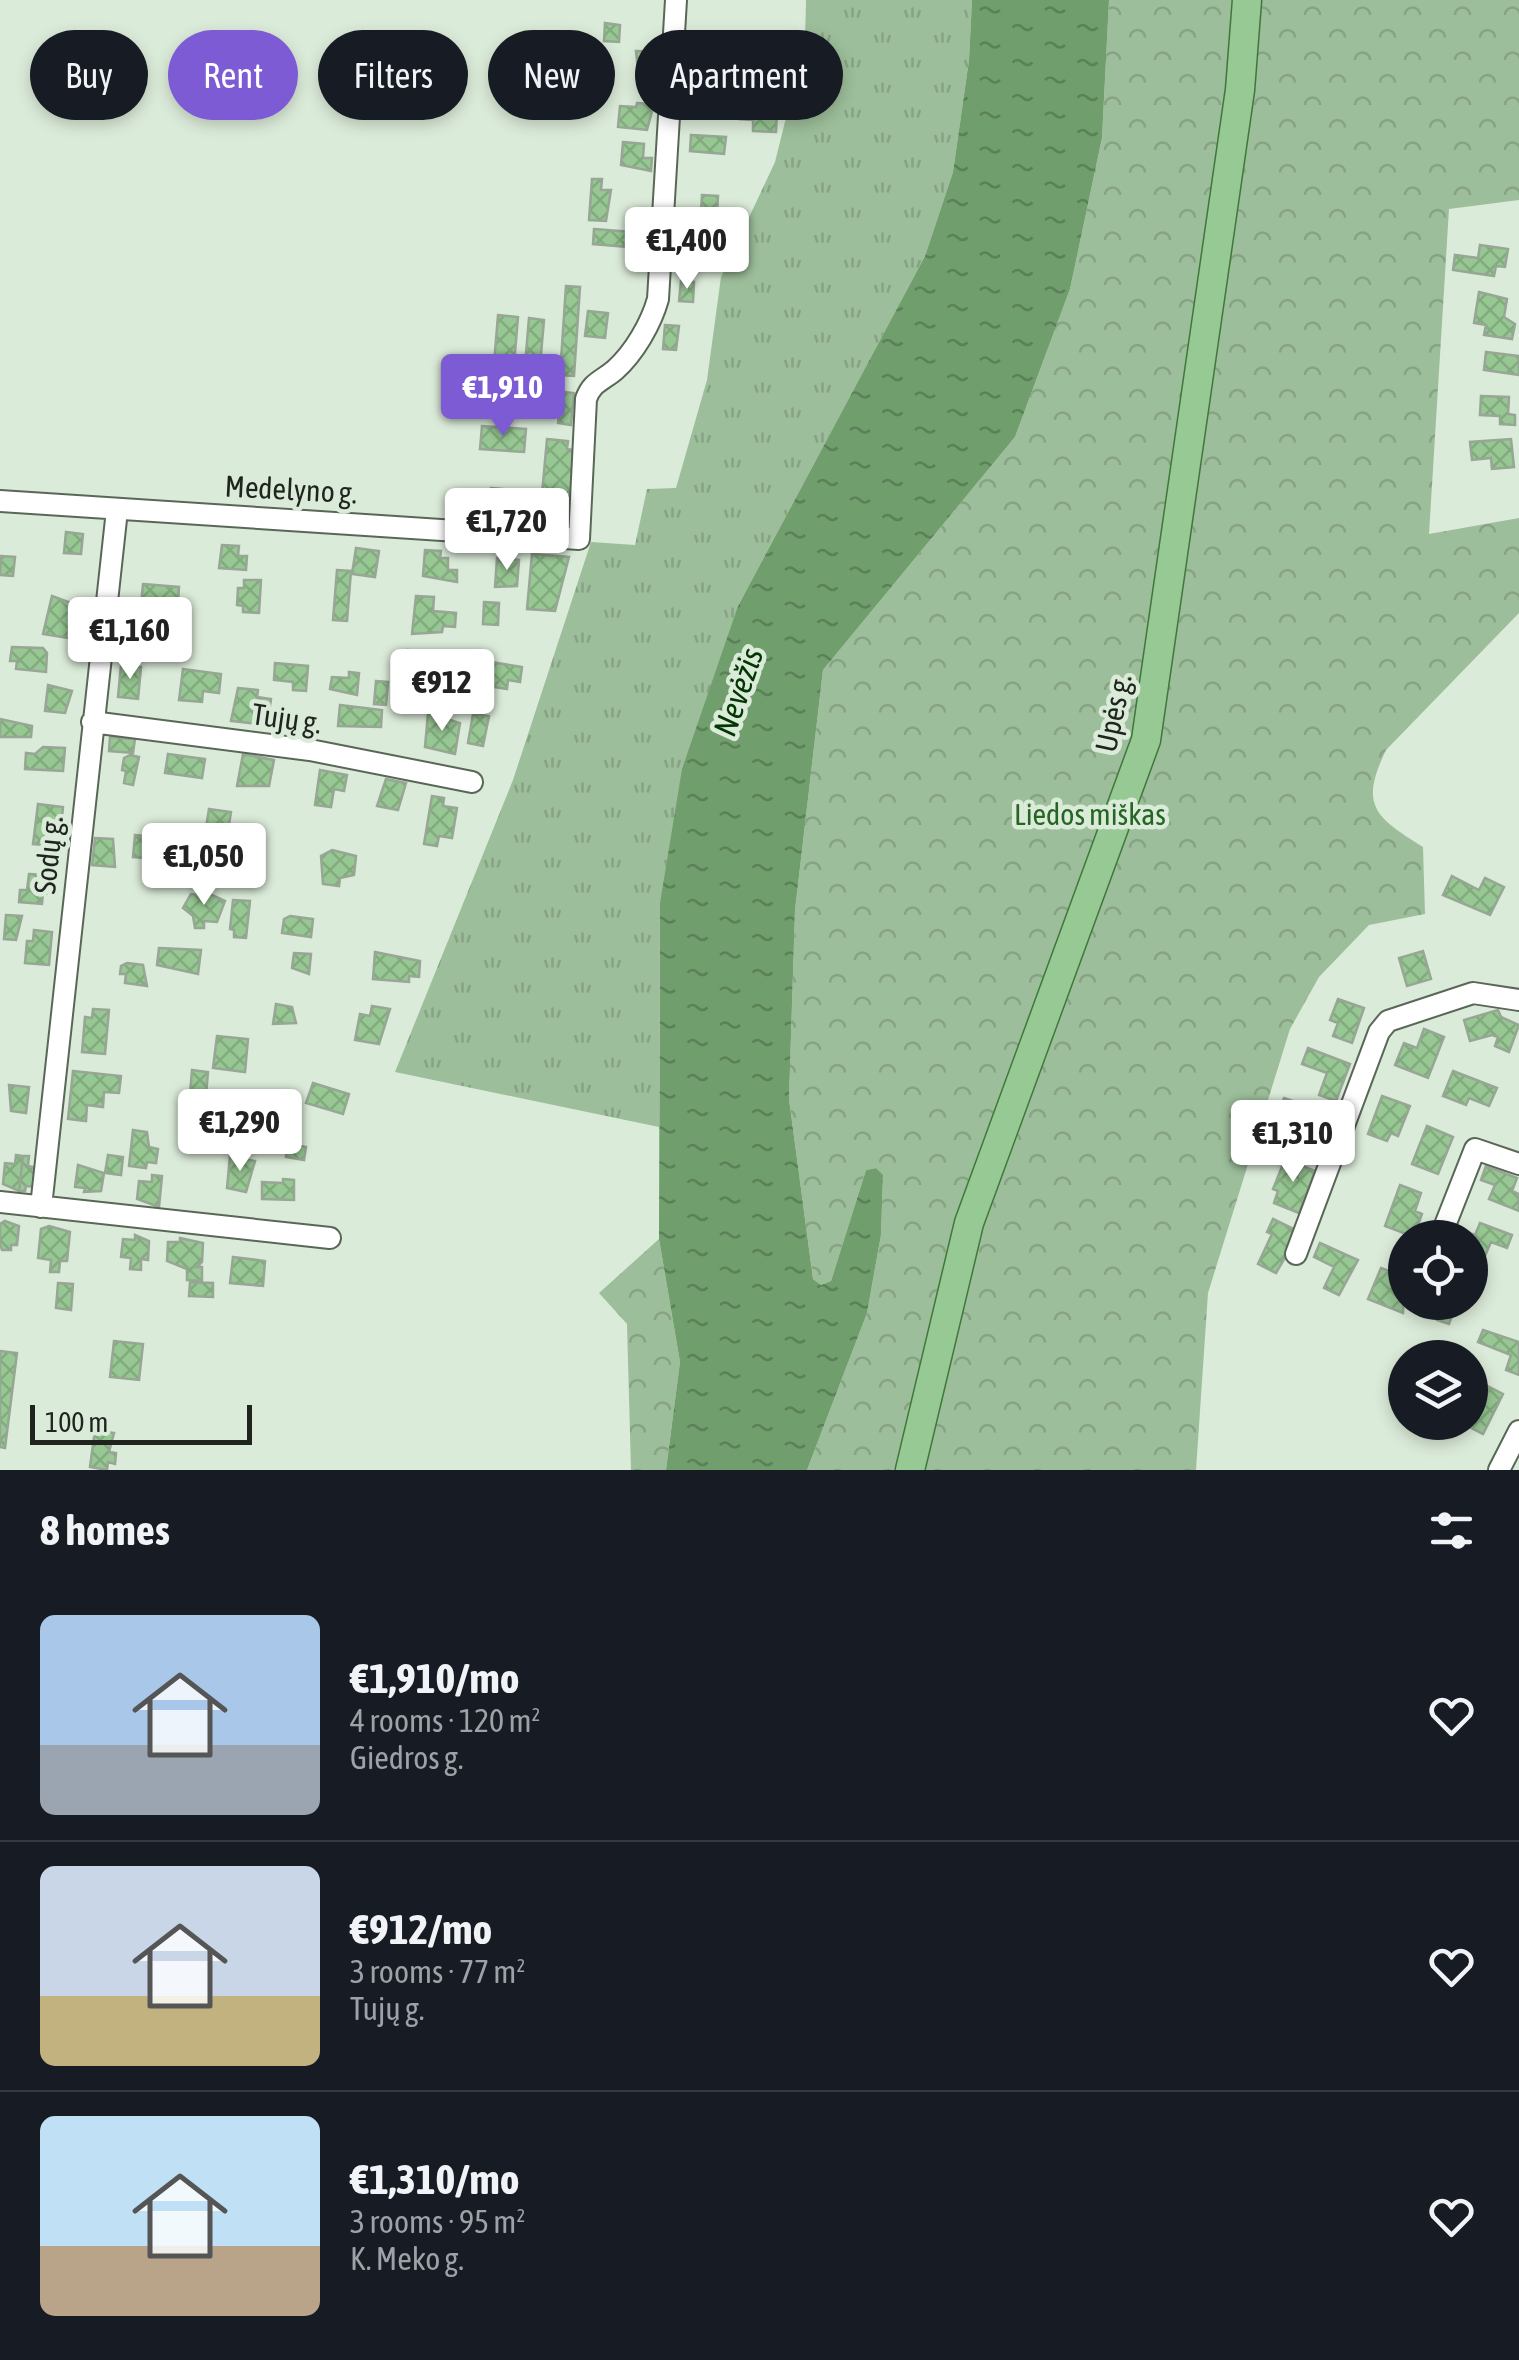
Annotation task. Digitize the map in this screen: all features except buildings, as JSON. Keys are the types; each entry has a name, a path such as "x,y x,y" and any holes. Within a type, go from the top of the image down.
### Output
{"main road":[{"name":"Upės g.","path":"910,1470 970,1223 1146,740 1240,90 1247,0"}],"street":[{"name":"Medelyno g.","path":"0,501 579,539 586,399 590,388 625,360 648,327 658,300 676,0"},
{"name":"Sodų g.","path":"41,1207 116,510"},
{"name":"Tujų g.","path":"92,722 310,750 472,782"},
{"path":"1296,1254 1379,1032 1388,1022 1473,993 1519,1000"},
{"path":"1447,1220 1475,1149 1519,1164"},
{"path":"0,1202 330,1238"},
{"path":"1499,1470 1519,1431"}],"green space":[{"path":"806,0 972,0 969,60 953,172 925,256 738,606 660,903 659,1127 395,1072 513,780 591,542 635,545 647,489 676,488 707,380 721,277 775,162 785,120 843,120 843,30 805,30"},
{"name":"Liedos miškas","path":"1109,0 1519,0 1519,200 1449,209 1429,534 1519,518 1519,613 1386,750 1378,769 1373,797 1376,808 1393,827 1423,847 1425,914 1369,925 1319,977 1290,1029 1208,1293 1196,1470 807,1470 867,1313 881,1235 883,1176 876,1168 866,1170 831,1281 821,1285 813,1279 789,1099 795,910 823,670 1015,437 1070,289 1102,138"},
{"path":"659,1239 680,1362 666,1470 631,1470 627,1324 599,1293"}],"water":[{"name":"Nevėžis","path":"972,0 1109,0 1102,138 1070,289 1015,437 823,670 795,910 789,1099 813,1279 821,1285 831,1281 866,1170 876,1168 883,1175 881,1235 867,1313 807,1470 666,1470 680,1362 659,1239 660,903 682,769 738,606 925,256 953,172 969,60"}]}
